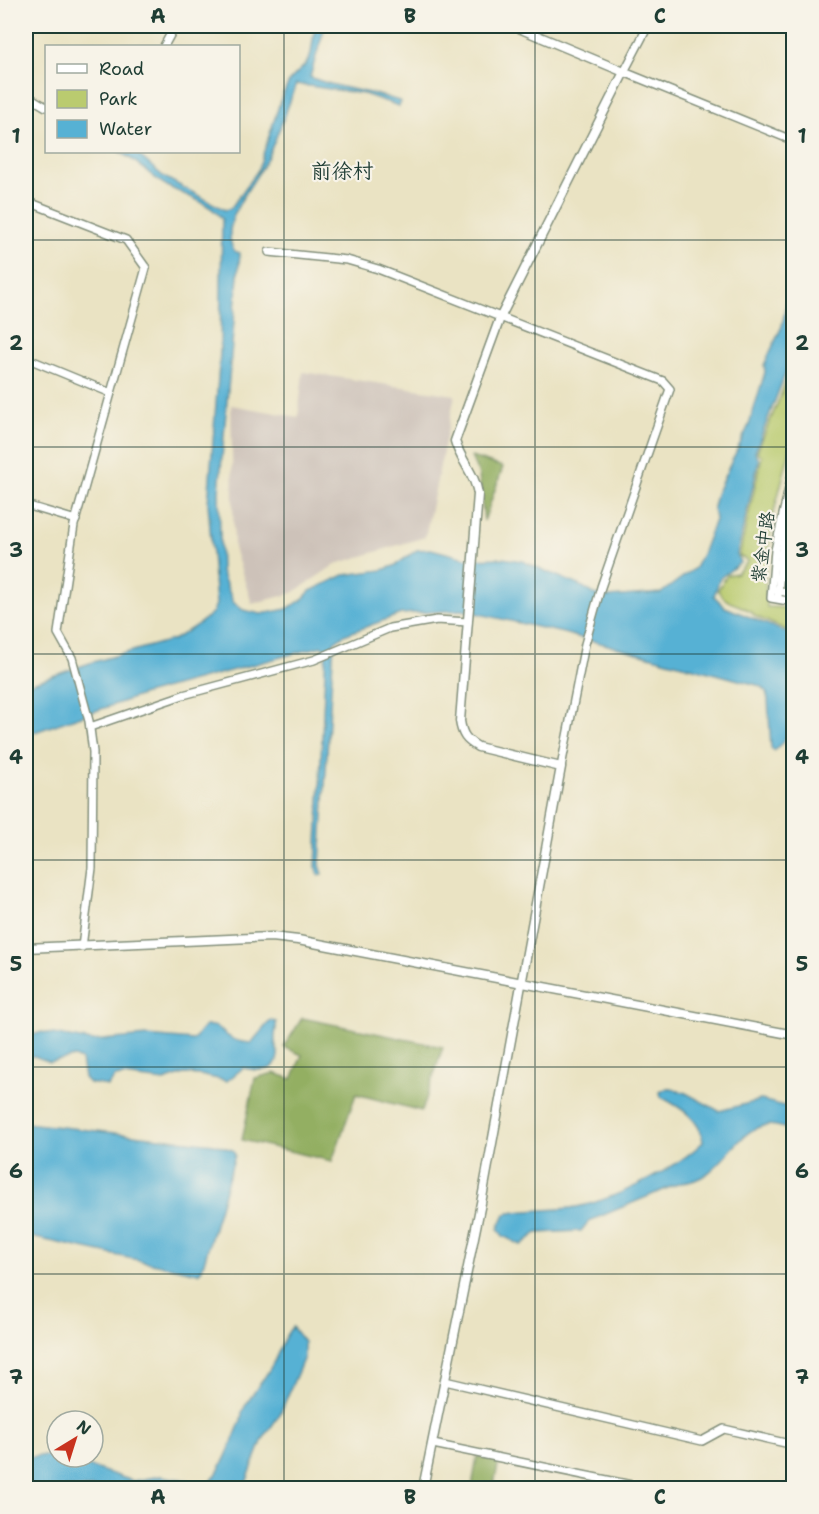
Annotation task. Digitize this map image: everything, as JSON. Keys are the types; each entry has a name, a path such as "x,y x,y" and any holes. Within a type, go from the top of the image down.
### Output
{"street":[{"path":"165,45 176,26"},
{"path":"514,26 794,141"},
{"path":"561,766 478,747 467,741 462,733 460,721 478,494 476,478 454,441 500,318 648,26"},
{"path":"26,95 45,106"},
{"path":"26,201 126,240 146,268 76,520 57,633 72,658 90,724 93,752 92,868 82,947"},
{"path":"269,252 347,260 378,269 663,381 669,389 585,644 446,1381 423,1488"},
{"path":"26,358 111,393"},
{"name":"紫金中路","path":"775,594 775,550 794,466"},
{"name":"紫金中路","path":"775,594 794,489"},
{"path":"26,505 76,520"},
{"path":"775,594 794,594"},
{"path":"775,594 794,602"},
{"path":"90,724 183,695 314,660 390,628 437,620 468,621"},
{"path":"26,948 272,937 322,943 794,1035"},
{"path":"446,1381 702,1441 724,1429 794,1445"},
{"path":"433,1443 646,1488"}],"shaded area":[{"path":"303,372 455,395 425,537 336,564 293,593 252,604 234,548 231,405 298,417"}],"green space":[{"path":"793,361 793,439 773,515 765,576 767,607 793,608 793,633 755,616 747,609 726,599 718,590 727,575 737,573 748,561 739,556 762,456 757,452"},
{"path":"471,457 503,467 484,521 479,475"},
{"path":"302,1018 443,1047 422,1111 356,1094 332,1161 242,1140 255,1078 274,1073 292,1079 302,1055 284,1047"},
{"path":"477,1456 499,1461 493,1488 472,1488"}],"water":[{"path":"315,26 325,26 310,77 332,85 401,102 399,106 364,94 296,84 264,165 235,213 230,239 234,251 240,253 219,492 221,571 233,602 243,610 261,614 287,609 302,600 310,591 344,575 382,570 394,566 417,550 431,549 469,559 502,558 522,561 594,594 609,597 661,593 695,568 702,554 715,520 713,507 716,494 749,425 765,372 764,365 782,326 791,279 790,272 793,268 793,354 755,452 759,460 737,554 740,563 720,578 714,596 725,607 793,635 795,680 793,714 783,742 774,751 771,748 768,699 766,691 761,686 563,633 462,610 401,614 344,635 334,642 320,865 323,874 318,875 316,868 326,649 322,646 145,694 26,735 26,685 90,663 175,639 213,612 216,604 208,503 220,353 222,219 205,204 162,183 121,153 136,153 164,177 225,210 231,208 258,170 282,96 290,80 306,64 311,54"},
{"path":"271,1020 276,1022 275,1043 278,1054 274,1066 265,1070 243,1068 227,1081 184,1074 164,1081 123,1076 115,1077 108,1086 89,1083 84,1078 81,1060 74,1057 50,1062 34,1056 26,1057 26,1037 42,1032 92,1041 147,1036 193,1040 205,1026 210,1026 217,1027 233,1039 251,1043"},
{"path":"667,1088 684,1092 719,1111 761,1100 793,1108 793,1132 774,1125 759,1127 746,1134 712,1170 697,1179 680,1183 589,1221 581,1231 537,1233 521,1245 503,1236 498,1229 505,1214 570,1208 603,1200 659,1174 691,1153 703,1142 701,1134 694,1120 661,1097 660,1092"},
{"path":"26,1123 214,1144 233,1150 235,1155 202,1269 198,1273 26,1236"},
{"path":"292,1327 304,1342 304,1357 280,1414 263,1439 244,1488 26,1488 26,1458 45,1455 45,1469 97,1469 133,1481 161,1476 209,1484 227,1455 241,1421 243,1410 270,1369"}],"district":[{"name":"前徐村","path":"342,171"}]}
